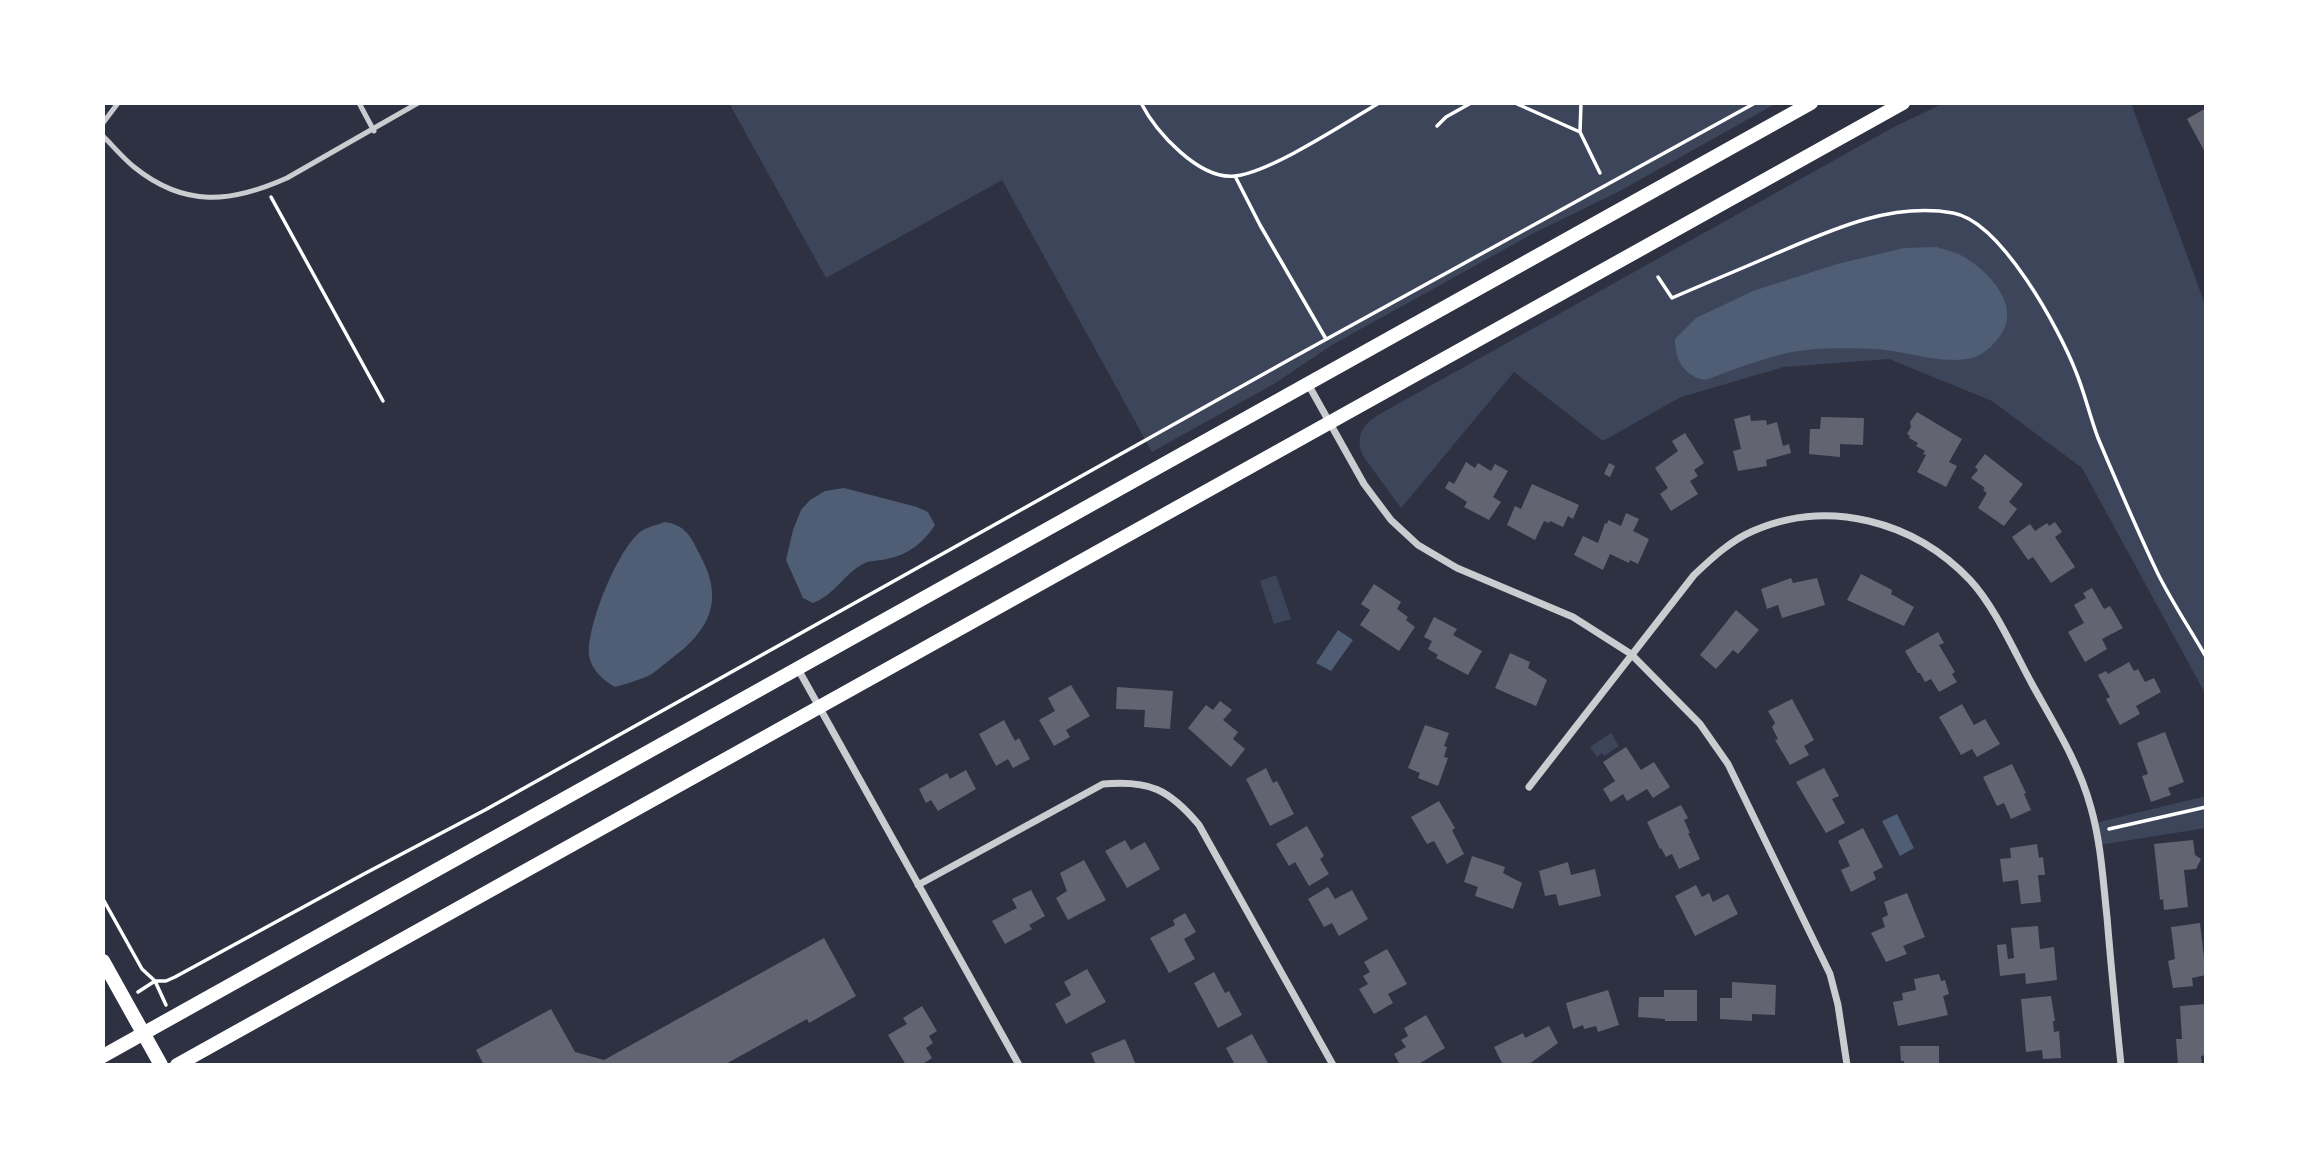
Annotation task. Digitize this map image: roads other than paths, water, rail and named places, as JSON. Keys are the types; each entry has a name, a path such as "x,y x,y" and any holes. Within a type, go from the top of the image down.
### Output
{"main road":[{"path":"106,1056 1811,103"},
{"path":"177,1065 1903,103"},
{"path":"103,961 161,1065"}],"street":[{"path":"1308,384 1364,484 1391,520 1418,545 1457,568 1573,617 1631,653 1700,724 1728,764 1830,974 1838,1005 1847,1065"},
{"path":"1529,788 1693,575 1721,550 1751,532 1784,519 1823,515 1860,517 1891,527 1923,542 1950,561 1972,582 2076,767 2089,800 2097,832 2121,1065"},
{"path":"798,669 1019,1065"},
{"path":"918,885 1102,784 1125,782 1149,785 1170,795 1199,825 1334,1065"}],"lane":[{"path":"103,123 118,103"},
{"path":"359,103 373,131"},
{"path":"103,135 132,166 160,186 194,196 231,198 266,188 288,178 418,103"}]}
